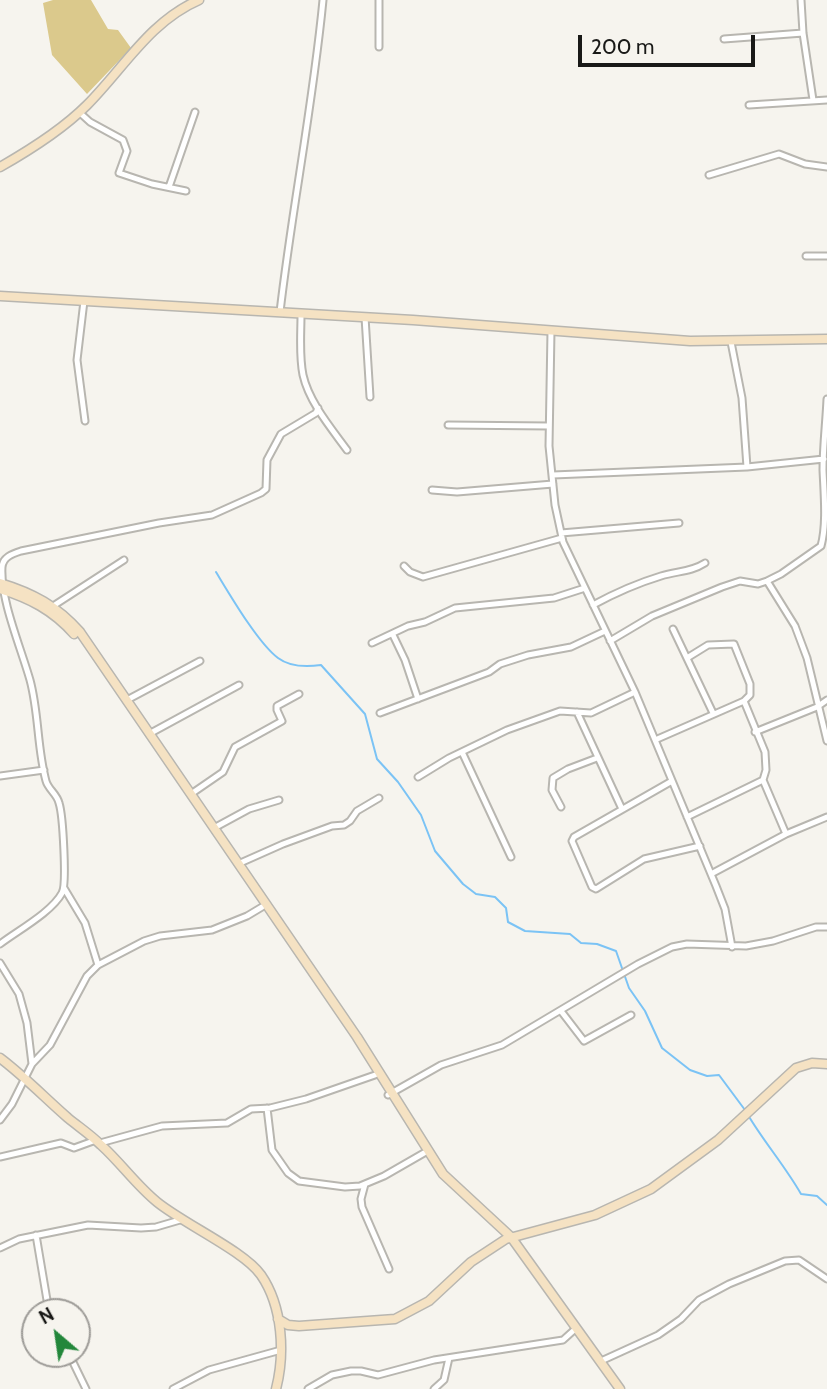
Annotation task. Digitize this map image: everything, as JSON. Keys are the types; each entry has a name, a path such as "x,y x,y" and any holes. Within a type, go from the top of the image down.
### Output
{"street":[{"path":"0,167 27,151 79,112 162,22 199,0"},
{"path":"280,314 323,0"},
{"path":"379,0 379,47"},
{"path":"801,0 813,100"},
{"path":"724,39 803,33"},
{"path":"749,105 827,100"},
{"path":"79,112 123,140 127,151 119,173 186,191"},
{"path":"169,187 195,112"},
{"path":"709,175 779,154 805,164 827,167"},
{"path":"806,256 827,256"},
{"path":"0,296 365,317 690,341 827,339"},
{"path":"84,301 77,360 85,421"},
{"path":"301,315 302,373 318,408 347,450"},
{"path":"365,317 370,397"},
{"path":"551,331 549,426 552,475 561,536 635,692 700,846 724,909 732,947"},
{"path":"732,342 742,398 747,467"},
{"path":"610,641 652,616 740,580 758,583 767,581 821,546 824,539 827,398"},
{"path":"98,965 85,923 64,888 63,820 59,799 46,784 30,682 0,586 2,564 14,553 159,523 212,515 261,493 266,489 267,460 272,446 281,434 316,413 318,408"},
{"path":"448,425 549,426"},
{"path":"552,475 747,467 824,459"},
{"path":"432,490 457,492 553,484"},
{"path":"404,566 416,576 423,577 561,536 680,523"},
{"path":"51,608 124,561"},
{"path":"593,605 622,590 660,576 696,569 705,563"},
{"path":"767,581 795,626 807,658 817,707 827,737"},
{"path":"0,586 22,590 51,608 80,632 214,828 443,1174 508,1238 620,1389"},
{"path":"372,643 455,608 554,598 585,588"},
{"path":"51,608 84,648 390,1094 446,1184 508,1238 614,1389"},
{"path":"673,629 713,713"},
{"path":"380,713 489,672 500,664 528,655 571,647 605,631"},
{"path":"393,635 418,699"},
{"path":"655,740 744,701 750,695 751,689 734,644 708,645 687,658"},
{"path":"127,700 200,661"},
{"path":"149,734 239,685"},
{"path":"418,777 506,730 560,711 591,713 635,692"},
{"path":"191,794 223,772 235,747 282,721 276,710 278,706 299,694"},
{"path":"755,732 817,707 827,700"},
{"path":"744,701 765,752 766,770 763,780 786,834"},
{"path":"577,712 622,809"},
{"path":"462,752 511,858"},
{"path":"561,807 552,790 553,778 597,758"},
{"path":"0,776 44,770"},
{"path":"687,817 763,780"},
{"path":"672,781 579,834 572,841 585,875 593,889 644,859 700,846"},
{"path":"238,864 283,844 332,826 344,825 357,811 379,798"},
{"path":"214,828 249,809 279,800"},
{"path":"711,874 786,834 827,817"},
{"path":"0,944 55,903 64,888"},
{"path":"0,1120 12,1104 32,1064 50,1045 87,976 98,965 160,936 212,930 247,916 261,907"},
{"path":"390,1094 442,1065 502,1045 638,964 679,945 732,947 759,944 803,930 827,927"},
{"path":"0,964 21,1001 27,1023 32,1064"},
{"path":"561,1011 584,1041 631,1015"},
{"path":"0,1058 98,1142 155,1201 257,1270 265,1280 278,1319 282,1350 276,1389"},
{"path":"278,1319 288,1325 299,1326 395,1320 429,1301 471,1262 508,1238 595,1215 651,1189 719,1140 796,1068 811,1063 827,1064"},
{"path":"0,1157 61,1143 75,1147 162,1126 223,1124 247,1111 306,1099 376,1075"},
{"path":"267,1108 272,1150 288,1173 299,1181 345,1187 365,1184 425,1153"},
{"path":"365,1184 362,1207 389,1269"},
{"path":"0,1248 19,1239 88,1225 141,1228 180,1220"},
{"path":"36,1236 47,1298"},
{"path":"601,1361 658,1335 699,1300 729,1284 785,1261 799,1260 827,1279"},
{"path":"281,1339 299,1326"},
{"path":"308,1389 332,1375 361,1371 378,1375 435,1360 563,1340 573,1331"},
{"path":"173,1389 209,1370 282,1350"},
{"path":"434,1389 444,1380 449,1358"},
{"path":"76,1368 86,1389"}],"shaded area":[{"path":"53,0 91,0 108,29 118,30 131,48 87,94 52,55 43,3"}],"waterway":[{"path":"216,572 270,651 293,665 321,665 365,714 377,759 398,782 421,815 435,851 463,884 476,894 495,897 506,908 508,922 525,931 570,934 581,943 597,944 616,951 629,988 645,1011 662,1048 690,1070 707,1076 719,1075 745,1110"},
{"path":"748,1115 801,1194 817,1196 827,1205"}]}
